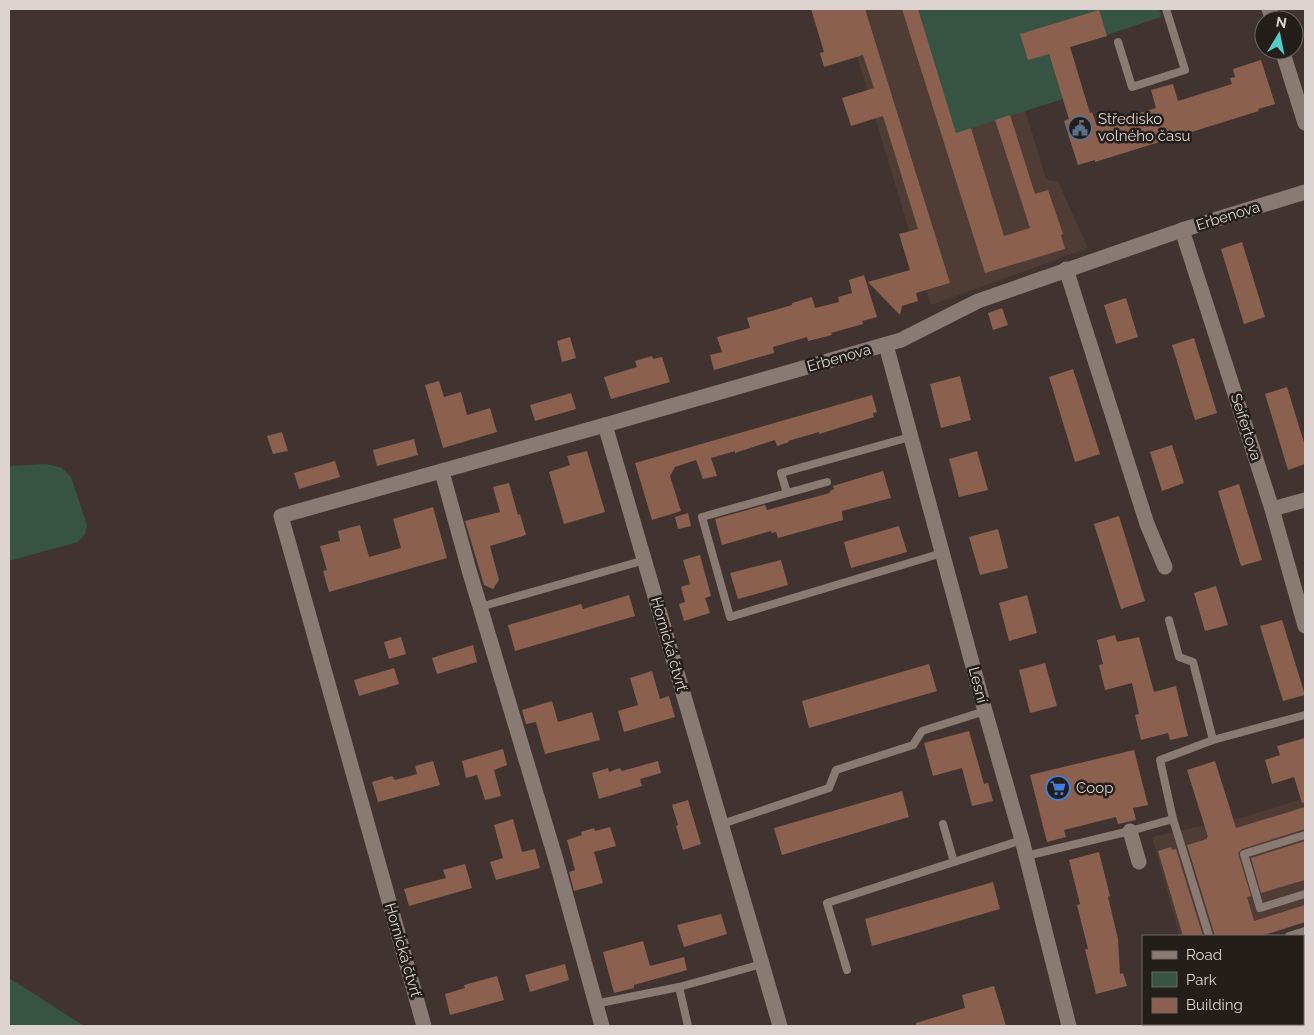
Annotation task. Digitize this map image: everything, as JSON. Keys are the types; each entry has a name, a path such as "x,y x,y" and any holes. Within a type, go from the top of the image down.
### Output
{"street":[{"path":"1285,60 1305,123"},
{"name":"Erbenova","path":"605,425 886,345 906,338 978,301 1182,230 1305,192"},
{"name":"Seifertova","path":"1182,230 1272,509 1305,626"},
{"path":"1066,269 1147,524 1165,567"},
{"name":"Lesní","path":"886,345 985,711 1022,840 1069,1026"},
{"name":"Hornická čtvrť","path":"424,1026 281,516 605,425 780,1026"},
{"path":"442,472 480,607 556,860 602,1026"},
{"path":"1272,509 1305,500"},
{"path":"1130,831 1139,862"}],"lane":[{"path":"1118,42 1132,87 1185,70 1166,9"},
{"path":"787,493 781,473 910,437"},
{"path":"827,482 702,517 730,617 942,553"},
{"path":"480,607 645,560"},
{"path":"1169,620 1179,656 1192,662 1213,740"},
{"path":"722,824 829,788 836,770 913,745 922,731 985,711"},
{"path":"1209,935 1172,819 1160,760 1213,740 1305,716"},
{"path":"1026,856 1172,819"},
{"path":"943,824 954,862"},
{"path":"1305,836 1244,854 1260,908 1305,894"},
{"path":"847,970 827,903 1022,840"},
{"path":"1292,935 1305,931"},
{"path":"595,1004 679,987 762,964"},
{"path":"679,987 688,1026"}],"shaded area":[{"path":"843,9 924,9 1024,106 1046,179 1058,182 1088,248 931,305"},
{"path":"1305,798 1305,922 1261,935 1180,935 1152,837 1244,817"}],"green space":[{"path":"918,9 1159,9 1161,17 1049,54 1063,99 956,133"},
{"path":"47,464 62,468 71,477 87,525 85,534 78,542 9,561 9,466"},
{"path":"1304,958 1305,963 1304,1006"},
{"path":"9,978 84,1026 9,1026"}],"building":[{"path":"811,9 865,9 950,283 916,293 918,301 902,306 900,315 868,282 910,270 899,234 918,229 883,116 851,126 842,98 874,88 863,55 824,67 820,53 824,52"},
{"path":"902,9 918,9 956,133 971,128 1004,236 1030,228 995,120 1010,115 1035,194 1048,190 1063,234 1061,235 1065,249 985,273"},
{"path":"1099,10 1107,36 1070,47 1090,113 1092,112 1097,126 1156,108 1151,90 1173,84 1178,101 1232,84 1230,78 1235,77 1233,69 1261,60 1275,104 1258,109 1259,111 1095,162 1095,160 1078,165 1064,121 1069,119 1049,54 1028,60 1020,34"},
{"path":"1242,242 1265,317 1244,324 1221,249"},
{"path":"864,275 877,317 862,321 863,324 831,333 832,335 808,341 807,337 773,347 774,353 714,370 710,355 722,352 717,337 750,328 747,318 812,297 815,308 839,302 838,297 852,293 849,280"},
{"path":"1126,298 1138,337 1116,344 1104,305"},
{"path":"1002,308 1008,325 993,330 988,313"},
{"path":"570,337 576,358 562,362 557,341"},
{"path":"1194,338 1217,413 1195,420 1172,345"},
{"path":"652,356 653,359 662,357 670,382 611,399 604,377 637,367 635,361"},
{"path":"1073,369 1100,454 1075,462 1049,377"},
{"path":"960,376 971,420 941,428 930,384"},
{"path":"439,381 444,397 461,392 467,415 490,408 497,432 443,448 425,385"},
{"path":"1287,387 1305,446 1305,464 1288,470 1265,394"},
{"path":"571,393 576,409 535,421 530,405"},
{"path":"872,395 877,412 873,413 874,417 819,434 819,432 788,441 777,446 775,440 735,453 735,451 711,458 717,476 703,479 696,460 675,467 670,476 681,511 652,520 635,463"},
{"path":"282,432 288,451 273,454 267,436"},
{"path":"414,439 418,455 377,466 373,450"},
{"path":"1172,445 1184,483 1162,491 1150,452"},
{"path":"587,451 605,512 564,524 549,472 570,465 567,456"},
{"path":"977,451 988,490 959,497 949,459"},
{"path":"335,461 340,477 299,489 294,473"},
{"path":"883,471 891,498 842,511 843,520 778,538 776,532 772,533 771,531 722,545 715,519 765,505 767,510 830,493 834,489 833,486"},
{"path":"509,483 526,535 490,546 499,580 493,589 484,585 465,521 500,512 493,487"},
{"path":"1239,484 1262,560 1241,566 1218,491"},
{"path":"433,507 447,558 329,592 323,571 327,570 320,546 340,541 338,531 360,525 369,557 401,548 393,519"},
{"path":"688,513 691,526 678,529 675,517"},
{"path":"1119,516 1145,601 1121,609 1094,524"},
{"path":"899,526 907,552 851,568 844,542"},
{"path":"998,529 1008,568 980,575 969,537"},
{"path":"700,555 711,596 705,598 710,613 684,621 679,604 685,602 681,587 690,584 683,560"},
{"path":"781,560 788,585 738,599 730,573"},
{"path":"1216,586 1228,625 1205,631 1194,593"},
{"path":"629,595 635,616 515,651 508,625 581,604 583,609"},
{"path":"1027,595 1037,633 1009,641 999,603"},
{"path":"1282,620 1305,695 1283,701 1260,626"},
{"path":"1115,635 1117,642 1139,637 1154,692 1176,686 1188,736 1170,740 1168,733 1141,740 1135,715 1139,714 1132,683 1105,690 1099,665 1103,664 1097,640"},
{"path":"401,637 406,654 389,659 384,642"},
{"path":"473,645 477,662 437,674 432,658"},
{"path":"1045,663 1057,706 1030,713 1019,670"},
{"path":"929,664 937,691 809,728 802,701"},
{"path":"394,668 399,684 359,696 354,680"},
{"path":"652,671 660,699 669,696 675,717 624,732 618,711 638,705 630,678"},
{"path":"552,701 558,722 592,712 600,740 545,754 536,722 526,724 522,710"},
{"path":"969,731 984,784 988,783 993,801 972,806 962,768 933,776 924,743"},
{"path":"1305,738 1305,802 1302,803 1294,777 1272,784 1265,760 1280,755 1277,746"},
{"path":"503,749 507,765 494,770 501,796 485,800 477,775 466,778 462,761"},
{"path":"1134,750 1148,805 1133,808 1136,820 1118,824 1116,817 1064,830 1066,837 1047,842 1030,775"},
{"path":"433,761 440,785 378,802 372,782 392,776 395,780 417,774 415,766"},
{"path":"658,761 661,773 640,779 642,786 599,799 592,773 608,768 609,772 620,768 622,771"},
{"path":"1215,761 1236,828 1305,807 1305,829 1242,849 1238,853 1251,896 1247,897 1254,921 1305,905 1305,922 1264,935 1215,935 1187,845 1207,839 1208,837 1187,770"},
{"path":"902,791 909,817 782,855 774,828"},
{"path":"688,800 701,844 683,850 672,805"},
{"path":"513,819 522,852 535,849 540,868 496,880 490,862 503,858 494,825"},
{"path":"610,827 616,846 594,852 603,883 574,891 569,872 575,870 567,840 582,835 581,832 594,828 595,831"},
{"path":"1305,841 1305,880 1261,893 1251,858"},
{"path":"1171,847 1172,850 1176,849 1203,935 1183,935 1158,851"},
{"path":"1099,852 1118,939 1120,974 1123,973 1127,986 1096,994 1085,949 1088,949 1077,905 1080,904 1069,860"},
{"path":"465,864 472,888 409,906 404,889 446,878 443,870"},
{"path":"993,882 1000,909 872,946 865,919"},
{"path":"721,914 727,934 684,947 677,925"},
{"path":"643,941 650,966 684,957 687,970 634,985 634,988 614,993 603,952"},
{"path":"565,964 569,980 530,992 525,975"},
{"path":"497,976 504,1000 450,1015 445,994 465,988 464,985"},
{"path":"994,986 1006,1026 916,1026 916,1023 965,1008 962,995"}],"place":[{"name":"Středisko volného času","path":"1080,128"},
{"name":"Coop","path":"1058,788"}]}
